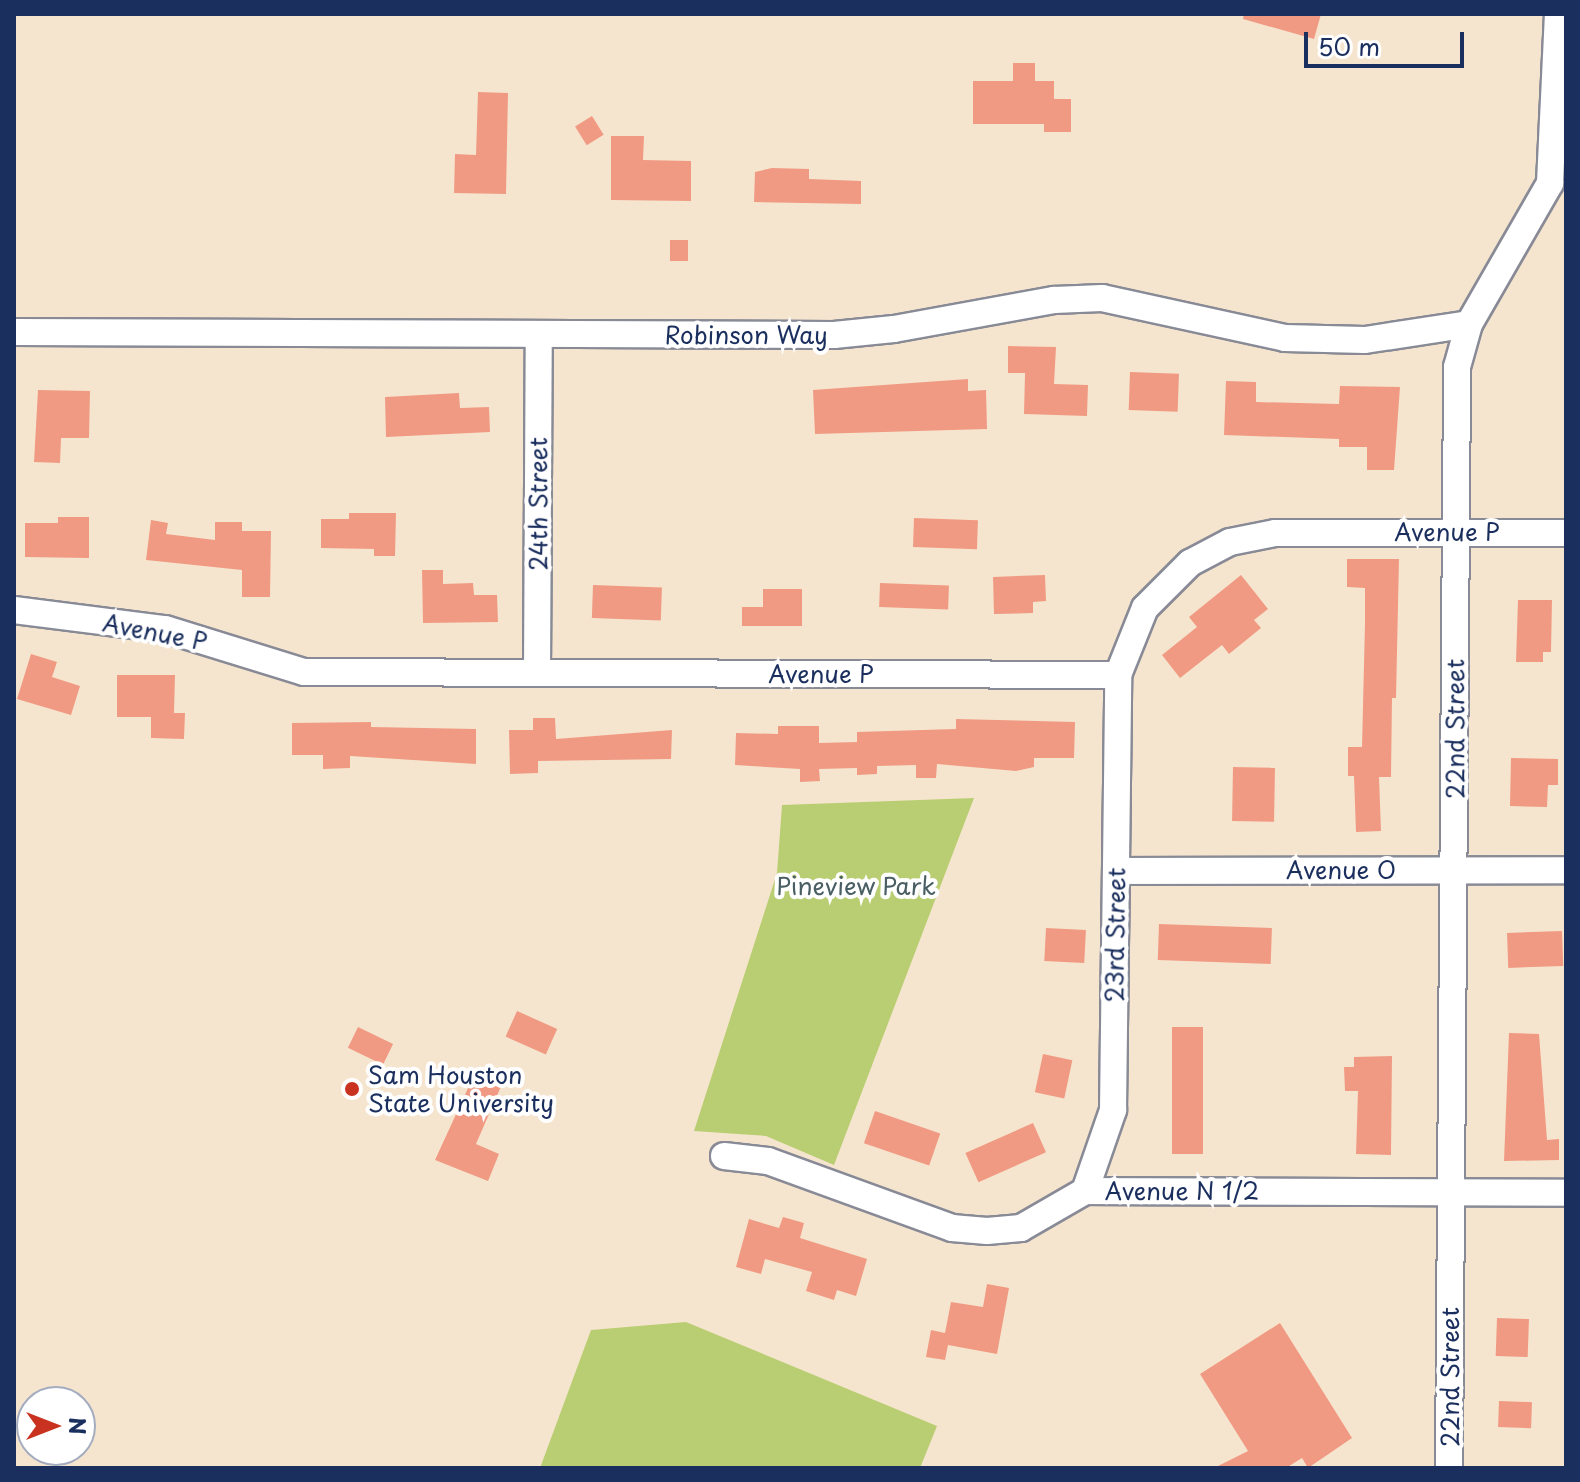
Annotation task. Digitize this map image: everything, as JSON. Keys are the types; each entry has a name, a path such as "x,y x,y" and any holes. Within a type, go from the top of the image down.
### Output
{"street":[{"name":"22nd Street","path":"1449,1468 1457,367 1469,324 1558,183 1558,14"},
{"name":"Robinson Way","path":"14,332 834,335 894,329 1054,300 1102,298 1285,338 1365,340 1469,324"},
{"name":"24th Street","path":"537,673 539,336"},
{"name":"Avenue P","path":"14,610 165,629 304,672 1118,675 1145,608 1190,563 1230,542 1275,533 1566,533"},
{"name":"23rd Street","path":"1085,1191 1113,1110 1118,675"},
{"name":"Avenue O","path":"1116,871 1566,870"},
{"name":"Avenue N 1/2","path":"724,1156 768,1161 952,1228 1021,1228 1085,1191 1566,1193"}],"green space":[{"name":"Pineview Park","path":"974,798 834,1165 766,1136 694,1131 777,873 782,805"},
{"path":"686,1322 937,1426 920,1468 540,1468 591,1330"}],"building":[{"path":"1244,14 1321,14 1314,39 1243,19"},
{"path":"1013,63 1035,63 1035,81 1054,81 1054,99 1071,99 1071,132 1044,132 1044,124 973,124 973,81 1013,81"},
{"path":"478,92 508,93 506,194 454,193 455,154 476,155"},
{"path":"592,116 604,135 587,145 575,127"},
{"path":"611,136 644,136 643,160 691,161 691,201 611,200"},
{"path":"772,168 809,169 809,179 861,181 861,204 754,202 755,172"},
{"path":"670,240 688,240 688,261 670,261"},
{"path":"1008,346 1056,347 1054,384 1088,385 1087,416 1024,414 1025,373 1008,373"},
{"path":"1130,372 1179,374 1178,412 1129,410"},
{"path":"968,379 968,391 986,390 987,429 815,434 813,390"},
{"path":"1226,381 1256,382 1256,402 1339,404 1340,386 1400,387 1394,470 1367,470 1367,447 1339,447 1339,439 1224,435"},
{"path":"38,390 90,391 89,438 61,438 60,463 34,462"},
{"path":"459,393 460,408 489,407 490,432 386,437 385,397"},
{"path":"349,513 396,513 395,556 374,556 374,549 321,548 321,519 349,519"},
{"path":"58,517 89,517 89,558 25,557 25,523 58,523"},
{"path":"914,518 978,520 977,549 913,547"},
{"path":"151,520 168,523 166,534 215,540 215,522 242,522 242,531 271,531 270,597 242,597 242,570 146,560"},
{"path":"1347,559 1399,559 1391,777 1379,777 1381,831 1356,832 1354,776 1348,776 1348,747 1362,747 1365,588 1347,587"},
{"path":"422,570 443,570 443,584 473,583 474,595 497,595 498,622 423,623"},
{"path":"1045,575 1046,601 1033,602 1033,613 994,614 993,577"},
{"path":"1241,575 1268,609 1254,620 1261,628 1229,654 1222,645 1180,678 1162,655 1197,627 1189,617"},
{"path":"880,583 949,585 948,609 879,607"},
{"path":"593,585 662,587 661,620 592,618"},
{"path":"763,589 802,589 802,626 742,626 742,607 763,607"},
{"path":"1518,600 1552,600 1551,652 1543,652 1543,662 1516,662"},
{"path":"31,654 57,662 52,677 80,686 71,715 17,699"},
{"path":"117,675 175,675 174,713 185,713 184,739 151,738 151,717 117,717"},
{"path":"533,718 555,718 556,739 672,730 671,759 538,761 538,773 510,774 509,730 533,730"},
{"path":"956,719 1075,722 1074,758 1034,758 1034,767 1016,771 937,764 936,778 916,778 916,765 877,766 877,774 857,775 857,768 819,769 820,781 800,782 800,769 735,765 736,733 778,734 778,726 819,726 819,743 857,742 857,732 956,729"},
{"path":"371,722 371,727 476,729 476,764 350,756 350,768 323,769 323,755 292,755 292,723"},
{"path":"1511,758 1558,759 1558,785 1548,785 1547,807 1510,806"},
{"path":"1233,767 1275,768 1274,822 1232,821"},
{"path":"1159,924 1272,928 1271,964 1158,960"},
{"path":"1046,928 1086,930 1084,963 1044,961"},
{"path":"1562,931 1563,966 1508,968 1507,933"},
{"path":"517,1011 557,1029 546,1054 506,1037"},
{"path":"358,1027 393,1044 383,1065 348,1048"},
{"path":"1172,1027 1203,1027 1203,1154 1172,1154"},
{"path":"1509,1033 1539,1034 1547,1140 1559,1139 1559,1160 1504,1161"},
{"path":"1043,1054 1072,1060 1064,1098 1035,1092"},
{"path":"1392,1056 1391,1155 1356,1154 1358,1091 1345,1091 1344,1067 1354,1067 1354,1057"},
{"path":"475,1073 502,1084 476,1144 499,1154 488,1181 435,1160"},
{"path":"875,1111 940,1133 929,1166 864,1143"},
{"path":"1033,1123 1046,1152 978,1182 965,1153"},
{"path":"783,1217 804,1223 800,1238 867,1259 856,1296 837,1290 834,1300 806,1291 812,1272 765,1259 761,1274 736,1267 749,1219 779,1228"},
{"path":"987,1284 1009,1288 997,1354 948,1345 945,1360 926,1357 931,1330 945,1333 951,1302 983,1307"},
{"path":"1497,1318 1529,1319 1528,1357 1496,1356"},
{"path":"1280,1323 1352,1438 1308,1468 1302,1458 1286,1468 1214,1468 1248,1451 1200,1374"},
{"path":"1499,1401 1532,1402 1531,1428 1498,1427"}],"place":[{"name":"Sam Houston State University","path":"352,1089"}]}
